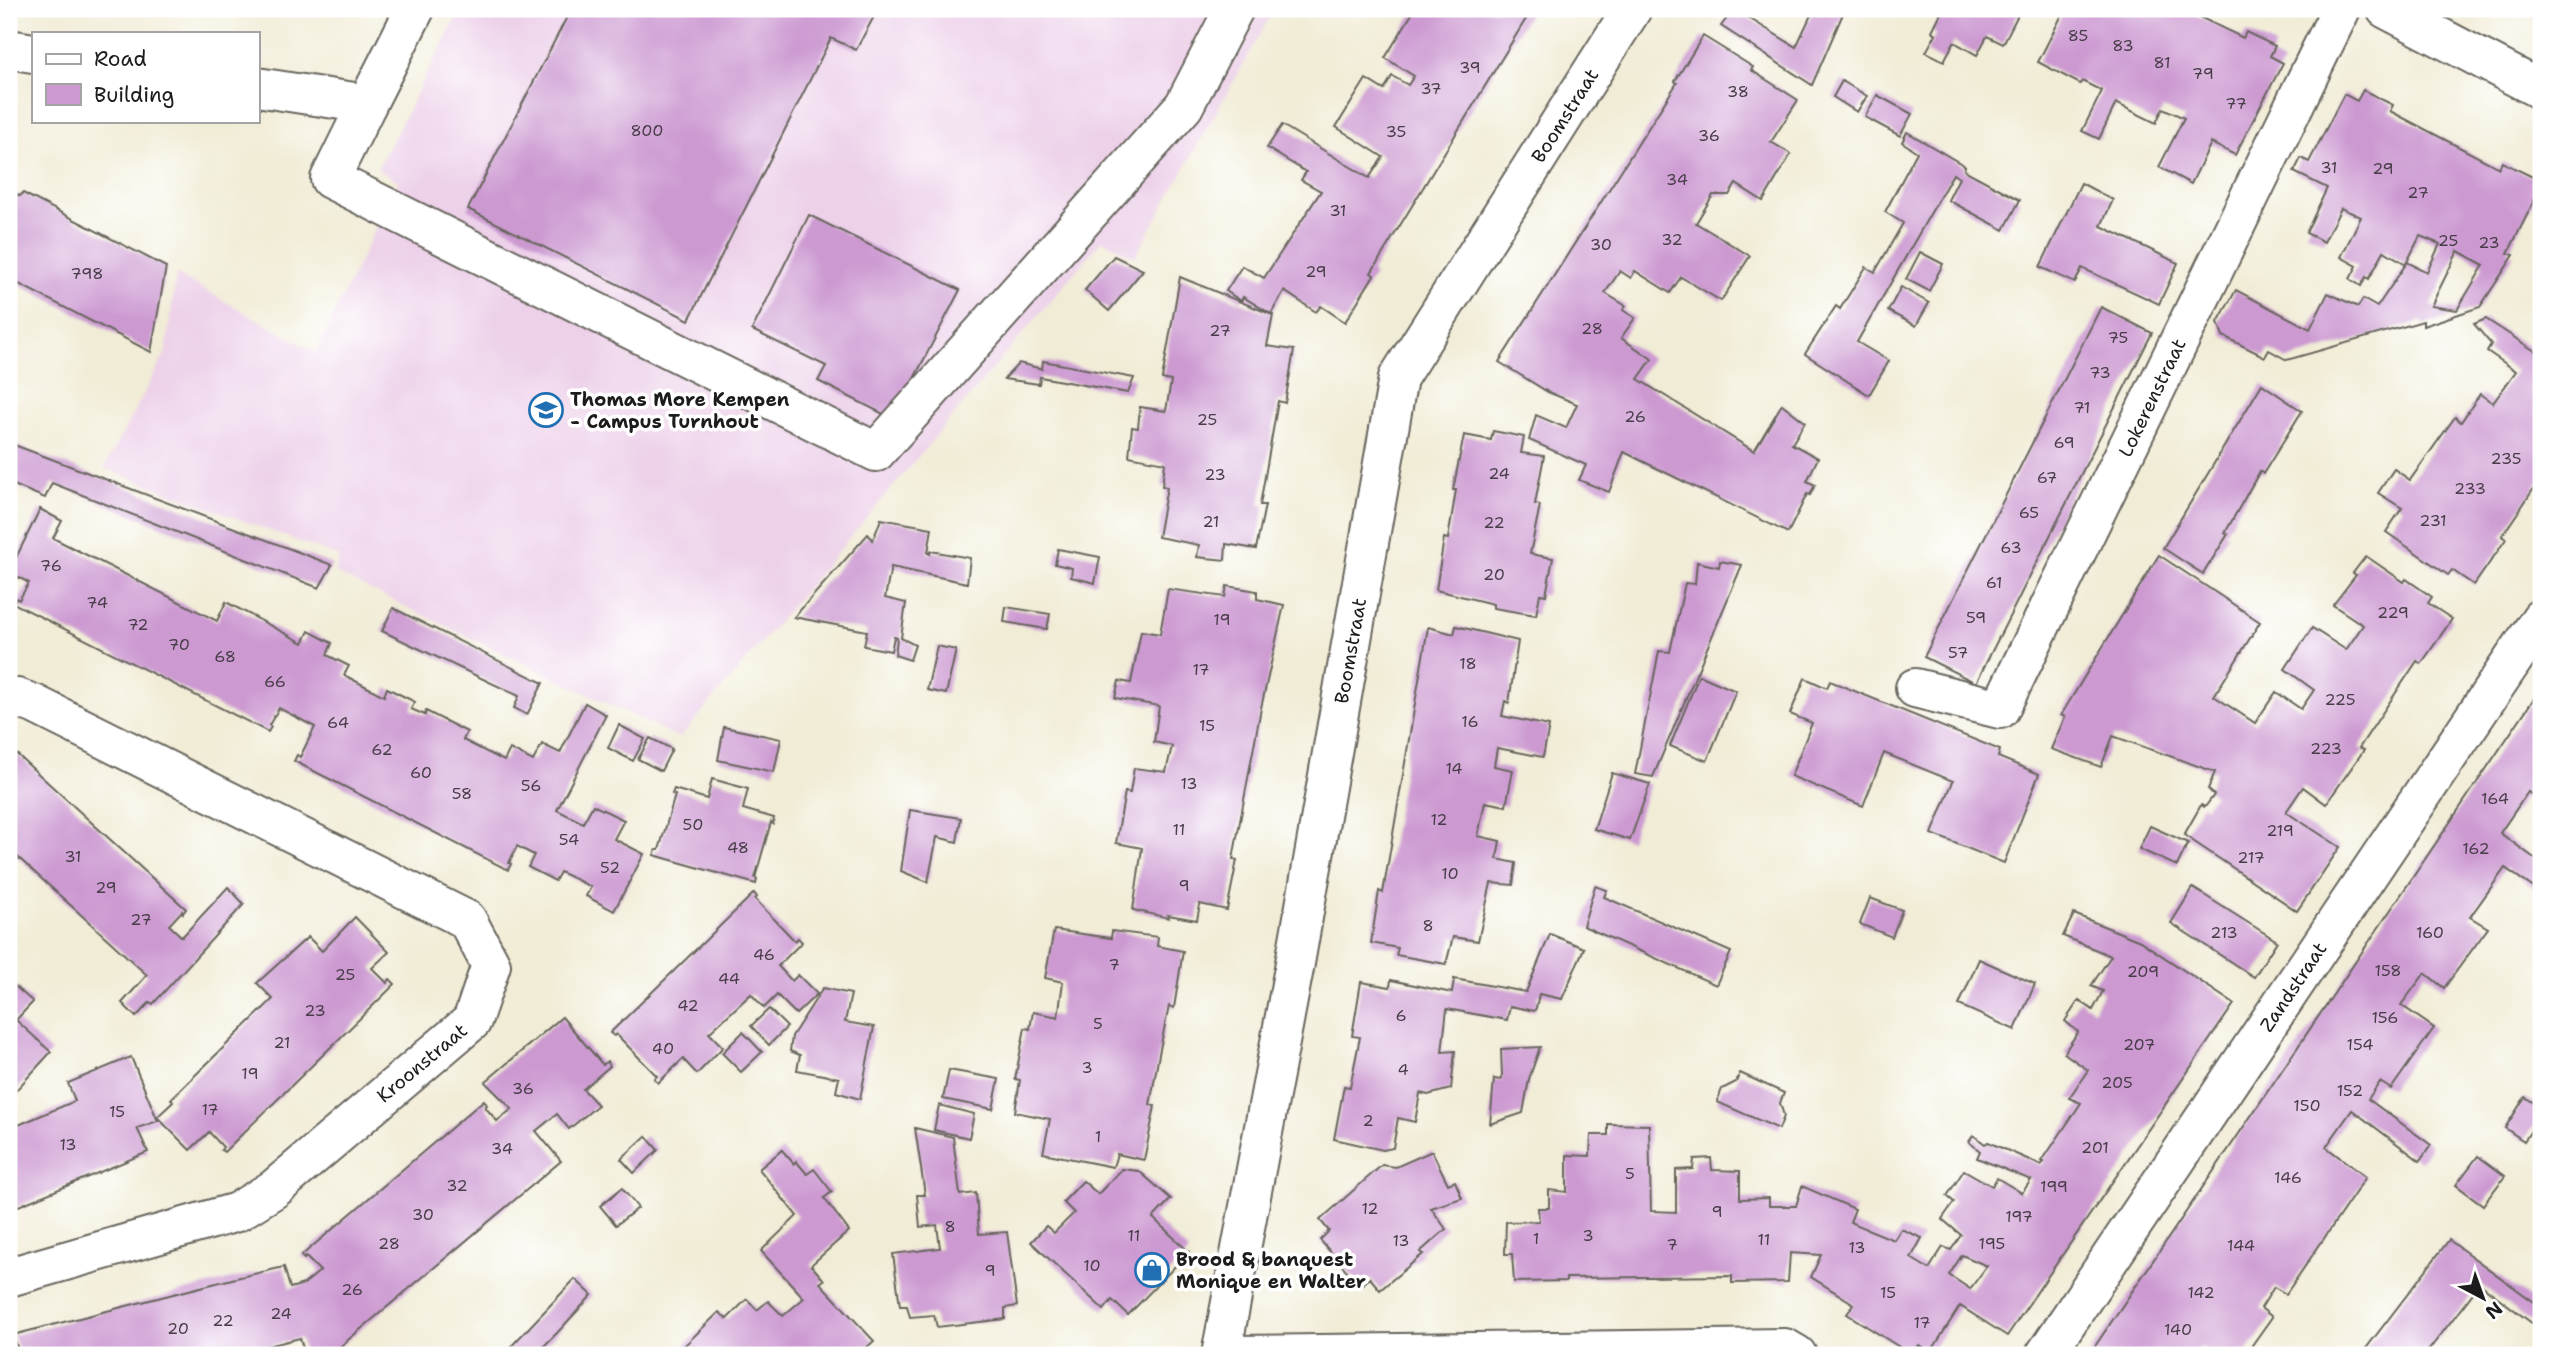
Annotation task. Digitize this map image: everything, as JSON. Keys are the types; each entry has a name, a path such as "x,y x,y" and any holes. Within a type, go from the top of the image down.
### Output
{"street":[{"path":"415,9 330,179 876,452 1184,106 1234,9"},
{"name":"Boomstraat","path":"1221,1355 1295,963 1398,379 1632,9"},
{"name":"Lokerenstraat","path":"1915,688 2000,709 2341,9"},
{"path":"2386,9 2541,90"},
{"path":"9,49 32,53"},
{"path":"259,88 367,104"},
{"name":"Zandstraat","path":"2045,1355 2541,618"},
{"name":"Kroonstraat","path":"9,699 17,698 34,704 467,920 491,965 472,1021 274,1189 237,1212 9,1277"},
{"path":"1235,1355 1785,1348 1797,1355"}],"shaded area":[{"name":"Thomas More Kempen - Campus Turnhout","path":"461,9 1274,9 1135,257 1102,240 680,738 335,573 339,557 104,468 166,352 176,274 316,352 398,181 377,169"}],"building":[{"path":"571,9 878,9 856,50 831,38 689,320 468,209"},
{"path":"1415,9 1532,9 1371,273 1374,275 1345,322 1321,306 1316,312 1284,291 1271,314 1243,297 1241,301 1226,291 1242,266 1264,278 1321,191 1301,180 1306,172 1267,148 1282,125 1369,178 1383,157 1336,127 1366,79 1384,90 1392,76 1408,85 1414,76 1385,58"},
{"path":"1734,9 1796,47 1811,15 1801,9 1845,9 1812,85 1721,26"},
{"path":"1943,9 2021,9 2003,44 1987,36 1977,55 1954,42 1944,61 1926,52 1936,34 1932,31"},
{"path":"2065,9 2183,9 2243,38 2246,32 2275,46 2270,56 2283,63 2235,155 2211,143 2191,184 2159,167 2184,118 2163,108 2156,123 2116,103 2099,139 2082,131 2102,91 2082,81 2080,84 2038,62"},
{"path":"2522,9 2541,9 2541,20"},
{"path":"1703,36 1753,67 1751,70 1798,100 1771,142 1791,154 1763,201 1736,184 1729,195 1713,195 1696,223 1750,256 1721,301 1681,277 1670,293 1635,271 1631,278 1620,271 1605,293 1626,306 1623,310 1635,318 1621,338 1652,359 1638,379 1754,451 1782,404 1805,422 1792,444 1818,458 1807,481 1815,485 1810,495 1807,494 1788,533 1624,452 1609,492 1579,480 1586,465 1529,440 1536,415 1566,428 1577,404 1548,392 1499,362 1677,83 1675,81"},
{"path":"1842,81 1867,96 1857,112 1833,97"},
{"path":"2363,90 2393,105 2390,111 2499,168 2502,162 2541,181 2541,187 2508,253 2514,255 2480,307 2423,326 2423,321 2287,360 2269,350 2265,357 2223,336 2218,322 2236,290 2310,329 2328,293 2358,307 2363,299 2377,307 2406,264 2384,251 2369,279 2366,277 2361,286 2350,279 2357,266 2341,257 2361,217 2341,208 2324,242 2306,233 2327,188 2294,172 2301,158 2309,162 2344,94 2357,101","holes":["2420,236 2440,244 2427,272 2407,262","2458,251 2484,265 2457,310 2431,306"]},
{"path":"1877,95 1912,114 1900,136 1865,117"},
{"path":"1907,132 1965,166 1964,170 2020,200 2004,230 1948,200 1959,178 1953,174 1857,342 1889,361 1869,395 1805,354 1836,306 1840,309 1866,267 1875,272 1903,223 1885,212 1917,152 1902,142"},
{"path":"2081,183 2113,200 2101,226 2178,263 2159,304 2082,268 2075,283 2040,267"},
{"path":"9,189 20,196 23,193 166,267 151,352 9,279"},
{"path":"809,215 960,290 893,419 818,381 826,366 752,330"},
{"path":"1920,252 1943,264 1929,291 1906,279"},
{"path":"1114,256 1143,270 1109,311 1085,290"},
{"path":"1180,277 1273,315 1267,346 1294,350 1285,403 1278,401 1260,505 1265,505 1256,549 1226,544 1225,560 1197,557 1199,545 1158,537 1167,487 1162,486 1165,463 1129,456 1132,427 1138,428 1140,407 1166,411 1171,381 1162,379"},
{"path":"1901,287 1929,303 1916,326 1888,311"},
{"path":"2101,307 2152,333 1976,683 1924,657"},
{"path":"2486,319 2541,355 2541,478 2502,536 2506,539 2474,585 2452,570 2448,575 2386,532 2402,508 2378,493 2394,469 2410,480 2455,417 2461,422 2480,394 2493,403 2516,371 2487,351 2491,344 2474,324"},
{"path":"1043,361 1134,378 1128,393 1040,377 1039,384 1004,379 1019,363 1042,369"},
{"path":"2262,384 2302,411 2263,474 2260,471 2225,533 2228,534 2203,574 2163,548"},
{"path":"1493,431 1524,437 1521,453 1544,456 1535,504 1540,505 1530,554 1553,558 1546,595 1540,594 1536,615 1493,608 1493,604 1436,590 1444,538 1448,539 1456,490 1453,490 1464,435 1491,440"},
{"path":"9,443 332,565 319,588 52,483 45,498 9,483"},
{"path":"40,509 62,521 53,538 217,621 226,602 303,643 309,631 332,643 327,655 349,666 344,675 384,696 387,688 415,702 411,709 425,715 426,711 467,732 463,740 504,761 510,749 533,761 542,744 560,753 585,703 606,715 557,810 583,823 593,805 624,820 614,839 644,854 614,911 586,896 591,887 560,872 555,881 528,867 534,855 517,846 508,870 294,761 297,755 300,757 315,727 279,708 268,732 13,603 17,598 19,600 29,583 9,572"},
{"path":"881,519 932,528 930,554 931,551 970,558 967,583 891,567 885,598 906,603 901,638 915,645 910,660 895,655 897,638 894,637 891,651 864,646 867,631 794,617 868,534 873,540"},
{"path":"1058,549 1100,557 1095,583 1071,577 1072,568 1055,564"},
{"path":"2159,555 2260,622 2214,696 2255,723 2276,692 2301,709 2314,690 2285,669 2312,628 2346,650 2363,625 2333,605 2356,575 2353,573 2366,556 2432,597 2428,603 2452,619 2421,664 2417,661 2359,748 2364,750 2326,804 2303,787 2286,812 2340,847 2297,911 2184,835 2201,805 2205,807 2214,795 2208,789 2215,772 2113,736 2101,767 2051,749 2065,717 2061,715"},
{"path":"1720,561 1742,565 1653,777 1635,774 1659,651 1670,652 1685,583 1695,584 1697,562 1719,567"},
{"path":"1227,586 1257,591 1257,599 1284,605 1261,708 1233,859 1237,860 1227,910 1200,904 1197,920 1168,915 1169,918 1133,910 1142,848 1116,843 1125,792 1130,793 1134,768 1166,772 1172,746 1154,742 1159,706 1115,698 1119,681 1131,683 1141,631 1160,634 1168,589 1225,597"},
{"path":"1006,607 1050,614 1047,629 1004,622"},
{"path":"393,608 543,683 527,715 514,708 519,696 382,631"},
{"path":"1456,626 1518,641 1509,703 1505,701 1502,716 1549,726 1543,757 1497,748 1494,766 1513,770 1506,806 1485,802 1478,836 1500,841 1497,859 1516,863 1513,885 1491,883 1478,941 1453,937 1446,964 1396,955 1398,948 1371,943 1379,891 1383,893 1428,627 1454,634"},
{"path":"937,646 956,650 946,694 927,690"},
{"path":"1699,675 1736,691 1707,761 1670,746"},
{"path":"1805,678 1827,688 1830,681 2000,750 1998,757 2039,774 2004,863 1932,834 1953,781 1884,753 1863,806 1791,776 1812,723 1790,714"},
{"path":"2541,688 2541,802 2528,792 2500,833 2541,863 2541,893 2505,868 2470,917 2488,928 2444,988 2425,973 2401,1005 2434,1028 2391,1089 2380,1082 2368,1099 2431,1145 2420,1161 2352,1110 2326,1147 2366,1177 2286,1294 2274,1287 2261,1308 2272,1317 2245,1355 2212,1355 2201,1347 2194,1355 2089,1355"},
{"path":"619,725 645,739 633,761 608,748"},
{"path":"724,727 781,739 774,772 718,760"},
{"path":"650,738 672,749 661,771 638,759"},
{"path":"9,747 186,909 169,925 182,937 228,887 244,904 153,1004 150,1002 136,1017 122,1003 147,975 9,849"},
{"path":"1612,773 1650,784 1630,840 1594,829"},
{"path":"712,779 748,789 743,809 774,818 755,878 756,884 654,855 656,850 659,850 675,795 672,794 674,789 707,799"},
{"path":"910,810 961,818 957,842 937,837 928,882 901,871"},
{"path":"2150,826 2188,843 2177,866 2139,849"},
{"path":"1595,886 1607,890 1604,897 1731,952 1716,985 1583,926"},
{"path":"2193,888 2277,941 2254,977 2171,923"},
{"path":"754,893 757,897 755,899 795,941 798,938 802,942 778,966 792,981 798,975 817,994 796,1014 777,995 764,1008 751,994 709,1033 723,1047 697,1074 683,1059 658,1083 654,1079 657,1076 616,1034 614,1036 610,1033"},
{"path":"1870,898 1902,910 1892,937 1860,924"},
{"path":"2074,914 2140,941 2234,1004 2007,1336 1960,1306 1931,1352 1919,1345 1912,1355 1847,1314 1854,1304 1811,1277 1821,1255 1790,1253 1788,1282 1732,1283 1732,1276 1566,1278 1566,1281 1514,1282 1512,1254 1505,1254 1506,1222 1539,1221 1538,1208 1549,1208 1549,1190 1567,1192 1567,1155 1590,1156 1591,1135 1608,1135 1608,1124 1649,1125 1651,1211 1676,1212 1676,1170 1693,1169 1694,1159 1711,1158 1712,1170 1740,1171 1740,1199 1769,1198 1769,1206 1796,1206 1802,1186 1855,1209 1850,1222 1894,1240 1901,1229 1922,1238 1911,1258 1929,1269 1943,1247 1951,1250 1961,1235 1942,1219 1954,1202 1947,1196 1964,1170 1992,1186 1997,1178 2022,1193 2031,1180 1977,1158 1980,1151 1969,1142 1973,1135 1985,1144 1988,1142 2041,1165 2081,1103 2069,1098 2088,1070 2064,1053 2078,1032 2065,1021 2079,1000 2093,1010 2103,991 2091,986 2111,956 2063,936","holes":["1962,1255 1987,1266 1970,1289 1949,1275"]},
{"path":"355,917 389,952 372,968 387,983 390,979 395,984 224,1152 221,1150 223,1147 209,1132 190,1150 157,1117 173,1102 171,1099 273,999 257,983 308,937 322,951"},
{"path":"1054,930 1111,938 1112,931 1158,937 1157,946 1183,951 1174,1008 1169,1006 1159,1054 1150,1105 1155,1106 1144,1160 1117,1154 1113,1167 1043,1153 1050,1119 1015,1112 1020,1080 1015,1079 1025,1028 1030,1029 1033,1012 1058,1017 1063,982 1045,978"},
{"path":"1550,934 1584,948 1562,999 1539,994 1534,1011 1510,1006 1507,1020 1447,1009 1442,1052 1455,1051 1451,1089 1428,1095 1420,1093 1415,1122 1398,1118 1393,1148 1383,1150 1334,1139 1344,1086 1350,1087 1360,1037 1352,1036 1361,982 1390,987 1391,980 1452,993 1454,979 1526,992"},
{"path":"1979,959 2035,984 2015,1030 1959,1005"},
{"path":"9,981 33,1002 16,1020 9,1013"},
{"path":"823,988 851,994 845,1022 874,1027 860,1099 836,1092 839,1078 797,1070 800,1055 790,1051 792,1036"},
{"path":"769,1009 787,1027 769,1045 751,1026"},
{"path":"562,1017 603,1065 607,1061 610,1066 583,1089 598,1105 569,1129 557,1114 536,1131 561,1161 336,1350 338,1355 305,1355 300,1338 232,1355 20,1355 13,1335 236,1278 284,1267 290,1288 304,1284 320,1271 306,1257 304,1259 301,1256 484,1100 487,1105 485,1107 497,1121 512,1109 485,1082"},
{"path":"16,1020 51,1052 9,1098 9,1027"},
{"path":"743,1032 762,1052 741,1072 722,1053"},
{"path":"1540,1047 1529,1079 1523,1113 1490,1124 1494,1079 1501,1080 1502,1075 1501,1049"},
{"path":"131,1057 158,1121 137,1128 148,1152 9,1210 9,1129 75,1101 68,1083"},
{"path":"949,1070 999,1079 993,1109 943,1099"},
{"path":"1740,1073 1784,1093 1780,1103 1784,1116 1779,1129 1717,1102 1722,1089 1736,1082"},
{"path":"2525,1097 2541,1108 2541,1116 2524,1141 2505,1128"},
{"path":"939,1105 974,1114 969,1138 934,1130"},
{"path":"915,1128 953,1137 960,1195 976,1193 979,1234 1007,1232 1017,1306 1005,1308 1005,1319 937,1327 934,1315 910,1317 907,1306 900,1306 893,1254 940,1248 937,1225 920,1227 917,1195 925,1195"},
{"path":"646,1136 658,1150 634,1173 621,1159"},
{"path":"782,1150 807,1174 814,1169 832,1192 824,1198 849,1231 811,1265 824,1280 820,1283 874,1341 858,1355 692,1355 684,1346 719,1312 727,1319 747,1299 757,1310 768,1301 783,1316 804,1298 761,1251 797,1216 759,1169"},
{"path":"1432,1151 1448,1184 1455,1181 1462,1198 1431,1208 1446,1229 1420,1252 1423,1254 1380,1290 1370,1278 1360,1286 1320,1240 1329,1231 1320,1220 1382,1165 1396,1167"},
{"path":"2478,1156 2505,1176 2483,1205 2456,1185"},
{"path":"1122,1169 1139,1171 1171,1199 1153,1218 1189,1252 1128,1315 1112,1300 1104,1310 1031,1242 1046,1226 1054,1233 1074,1213 1063,1202 1083,1181 1098,1194"},
{"path":"622,1188 638,1208 616,1225 600,1206"},
{"path":"2449,1240 2541,1307 2541,1330 2480,1284 2425,1355 2361,1355"},
{"path":"575,1279 592,1295 557,1333 535,1355 503,1355"}],"place":[{"name":"Thomas More Kempen - Campus Turnhout","path":"546,410"},
{"name":"Brood & banquest Monique en Walter","path":"1152,1270"}]}
